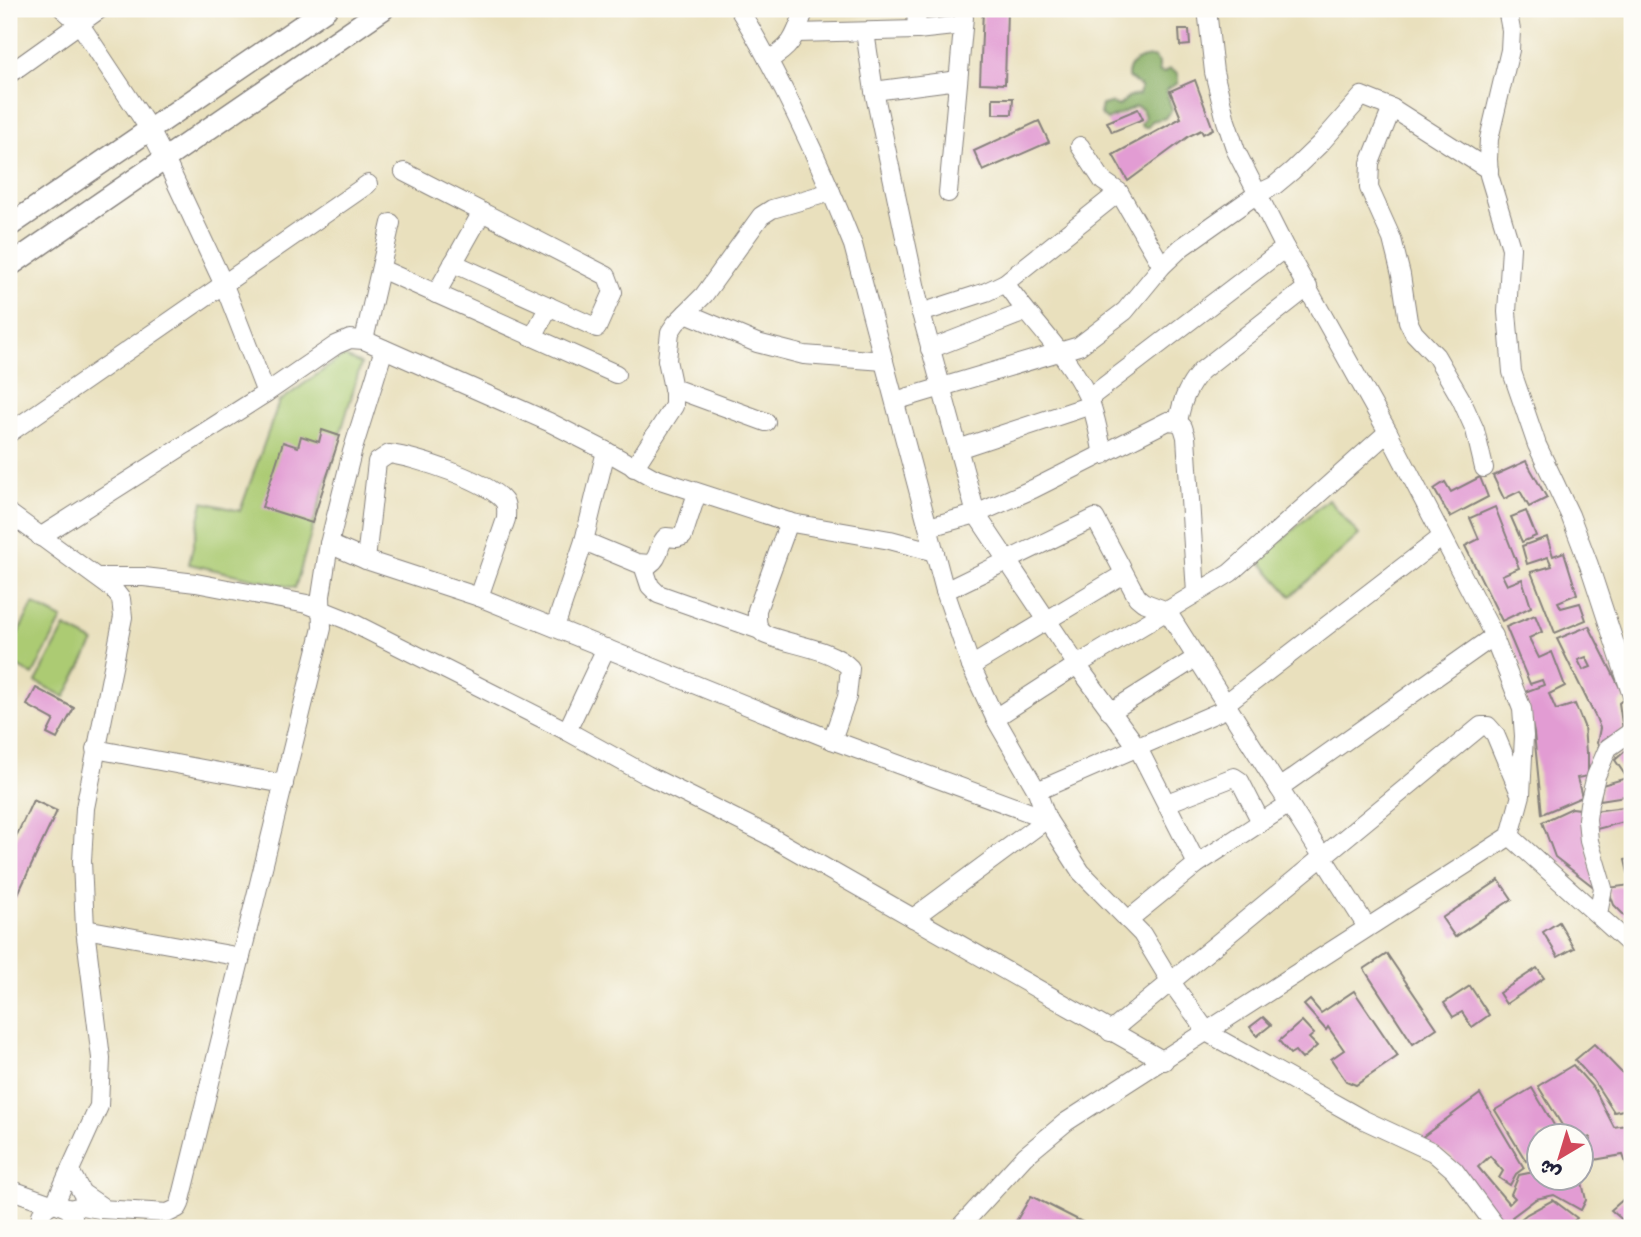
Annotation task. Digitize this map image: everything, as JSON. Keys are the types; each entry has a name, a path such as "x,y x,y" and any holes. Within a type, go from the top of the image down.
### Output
{"main road":[{"path":"9,226 326,9"},
{"path":"9,266 383,9"}],"street":[{"path":"63,9 79,23 150,130 225,285 267,393"},
{"path":"9,74 100,9"},
{"path":"739,9 768,60 831,192 853,245 945,591 971,666 995,718 1037,791 1047,819 1081,873 1142,934 1171,982 1208,1033 1362,1119 1433,1152 1454,1170 1497,1228"},
{"path":"768,60 785,51 796,33 805,9"},
{"path":"916,9 917,30"},
{"path":"959,1228 1035,1147 1066,1122 1510,836 1521,795 1524,736 1522,709 1494,636 1388,432 1256,194 1226,121 1214,72 1207,9"},
{"path":"1507,9 1511,30 1510,50 1489,138 1489,170 1511,248 1508,341 1516,388 1537,445 1570,515 1589,565 1632,696"},
{"path":"796,33 917,30 963,21 948,193"},
{"path":"865,32 874,91 921,313 976,514 1077,665 1138,748 1197,864"},
{"path":"874,91 958,80"},
{"path":"895,401 1079,346 1125,312 1162,266 1182,247 1256,194 1275,186 1306,158 1362,96 1392,107 1489,170"},
{"path":"1392,107 1370,163 1369,188 1392,239 1408,321 1436,356 1461,399 1475,430 1484,468"},
{"path":"1080,146 1103,181 1119,192 1162,266"},
{"path":"404,172 607,276 613,292 597,328 453,263"},
{"path":"9,433 368,184"},
{"path":"634,468 672,411 675,401 667,360 670,332 704,295 761,216 772,209 831,192"},
{"path":"921,313 986,292 1004,283 1119,192"},
{"path":"436,294 482,212"},
{"path":"365,340 391,223"},
{"path":"958,449 1090,402 1285,248"},
{"path":"381,269 616,374"},
{"path":"1004,283 1025,312 1062,353 1090,402 1103,455"},
{"path":"1178,422 1182,399 1201,371 1308,287"},
{"path":"533,337 549,306"},
{"path":"930,349 1025,312"},
{"path":"686,313 757,343 804,355 884,361"},
{"path":"40,537 267,393 335,345 350,339 365,340 524,411 654,478 789,522 890,540 935,552"},
{"path":"13,1191 58,1215 82,1206 104,1210 167,1213 178,1208 322,628 321,596 329,544 352,452 384,349"},
{"path":"673,388 766,422"},
{"path":"929,527 976,514 1103,455 1168,421 1178,422 1186,437 1196,593"},
{"path":"995,718 1230,573 1388,432"},
{"path":"555,627 584,541 606,451"},
{"path":"366,559 377,462 389,454 414,459 491,489 504,502 506,519 479,597"},
{"path":"584,541 643,565 650,564 656,560 666,537 683,536 697,493"},
{"path":"9,513 100,577 121,599 123,617 85,808 82,861 85,929 101,1058 99,1105 69,1173 58,1215"},
{"path":"945,591 1095,518 1124,574 1143,602 1167,611 1367,927"},
{"path":"760,630 757,610 789,522"},
{"path":"1037,791 1227,706 1442,537"},
{"path":"329,544 479,597 832,740 1047,819"},
{"path":"643,565 650,586 659,594 760,630 776,639 842,660 850,668 847,697 832,740"},
{"path":"971,666 1124,574"},
{"path":"100,577 144,577 195,583 307,604 373,632 766,834 1110,1032 1164,1060"},
{"path":"1279,788 1494,636"},
{"path":"567,731 606,648"},
{"path":"1110,712 1196,658"},
{"path":"1110,1032 1481,726 1488,726 1494,734 1521,795"},
{"path":"1598,914 1602,888 1589,841 1589,804 1602,759 1608,748 1632,731"},
{"path":"95,749 284,785"},
{"path":"1167,803 1234,777 1240,781 1261,822"},
{"path":"1128,920 1197,864 1289,804"},
{"path":"913,918 1047,819"},
{"path":"1510,836 1632,946"},
{"path":"85,929 241,957"},
{"path":"69,1173 82,1193 104,1210"}],"green space":[{"path":"1154,57 1159,63 1159,72 1164,73 1169,69 1178,74 1178,83 1166,90 1172,109 1165,118 1152,121 1148,127 1142,127 1145,117 1142,109 1136,106 1107,120 1100,114 1102,105 1111,103 1119,106 1128,97 1139,95 1141,87 1128,77 1130,67 1140,60"},
{"path":"343,356 361,364 295,588 189,564 203,502 240,511 279,402"},
{"path":"1328,499 1359,535 1291,596 1259,560"},
{"path":"33,604 62,619 33,675 9,662 9,651"},
{"path":"65,627 94,642 65,697 36,682"}],"building":[{"path":"983,9 1007,9 1005,84 980,83"},
{"path":"1179,30 1189,30 1190,45 1180,46"},
{"path":"1195,80 1213,129 1203,134 1201,130 1189,136 1128,181 1113,155 1181,118 1170,91"},
{"path":"993,98 1013,98 1012,114 993,114"},
{"path":"1138,109 1143,119 1112,132 1107,122"},
{"path":"1039,121 1049,142 983,171 974,151"},
{"path":"322,430 340,436 312,523 262,507 283,442 298,447 301,436 319,442"},
{"path":"1526,461 1547,498 1529,507 1520,491 1504,499 1493,476"},
{"path":"1480,477 1488,497 1450,517 1434,489 1445,482 1451,492"},
{"path":"1495,507 1519,568 1502,575 1507,585 1522,579 1531,607 1502,621 1465,546 1479,539 1470,518"},
{"path":"1526,511 1536,536 1522,542 1511,517"},
{"path":"1547,537 1553,556 1564,552 1577,594 1558,602 1561,608 1580,603 1586,620 1555,633 1531,572 1552,566 1548,557 1527,564 1522,546"},
{"path":"1535,615 1542,632 1529,638 1539,658 1552,652 1565,686 1549,694 1556,710 1575,704 1584,726 1588,753 1588,776 1577,778 1582,797 1542,814 1534,733 1525,692 1544,685 1542,680 1530,684 1506,627"},
{"path":"1589,626 1625,698 1619,703 1623,730 1600,747 1597,743 1600,728 1557,639","holes":["1586,657 1591,667 1583,670 1578,660"]},
{"path":"36,688 74,708 57,739 47,734 54,720 27,705"},
{"path":"1632,745 1632,795 1600,800 1602,785 1627,778 1615,760"},
{"path":"33,800 57,811 9,913 9,852"},
{"path":"1632,806 1632,820 1593,830 1594,811"},
{"path":"1572,808 1580,809 1595,888 1555,857 1542,822"},
{"path":"1632,858 1632,923 1614,905 1608,888 1631,885 1625,860"},
{"path":"1499,880 1512,899 1455,937 1442,918"},
{"path":"1559,922 1574,948 1558,957 1543,932"},
{"path":"1387,954 1437,1028 1413,1044 1364,969"},
{"path":"1537,968 1544,978 1506,1004 1499,993"},
{"path":"1470,986 1489,1015 1472,1027 1462,1012 1453,1017 1444,1003"},
{"path":"1354,991 1398,1056 1356,1085 1346,1081 1331,1059 1344,1050 1328,1027 1326,1030 1304,1005 1310,1000 1321,1013"},
{"path":"1263,1017 1271,1025 1257,1036 1250,1027"},
{"path":"1302,1021 1314,1034 1309,1038 1317,1046 1302,1059 1295,1051 1290,1054 1279,1041"},
{"path":"1594,1044 1621,1072 1632,1078 1632,1108 1614,1112 1593,1080 1575,1060"},
{"path":"1573,1065 1595,1090 1614,1127 1632,1124 1632,1164 1627,1166 1623,1155 1596,1160 1596,1122 1560,1122 1538,1086"},
{"path":"1532,1088 1552,1122 1526,1122 1526,1161 1495,1110"},
{"path":"1480,1094 1524,1168 1516,1174 1510,1185 1499,1178 1503,1171 1490,1156 1478,1167 1509,1204 1515,1198 1511,1194 1519,1175 1526,1174 1526,1192 1584,1192 1586,1200 1581,1210 1554,1195 1536,1199 1512,1217 1516,1223 1553,1200 1577,1218 1566,1228 1507,1228 1452,1157 1421,1138"},
{"path":"1632,1192 1632,1228 1611,1210"},
{"path":"1031,1196 1094,1228 1012,1228"}]}
